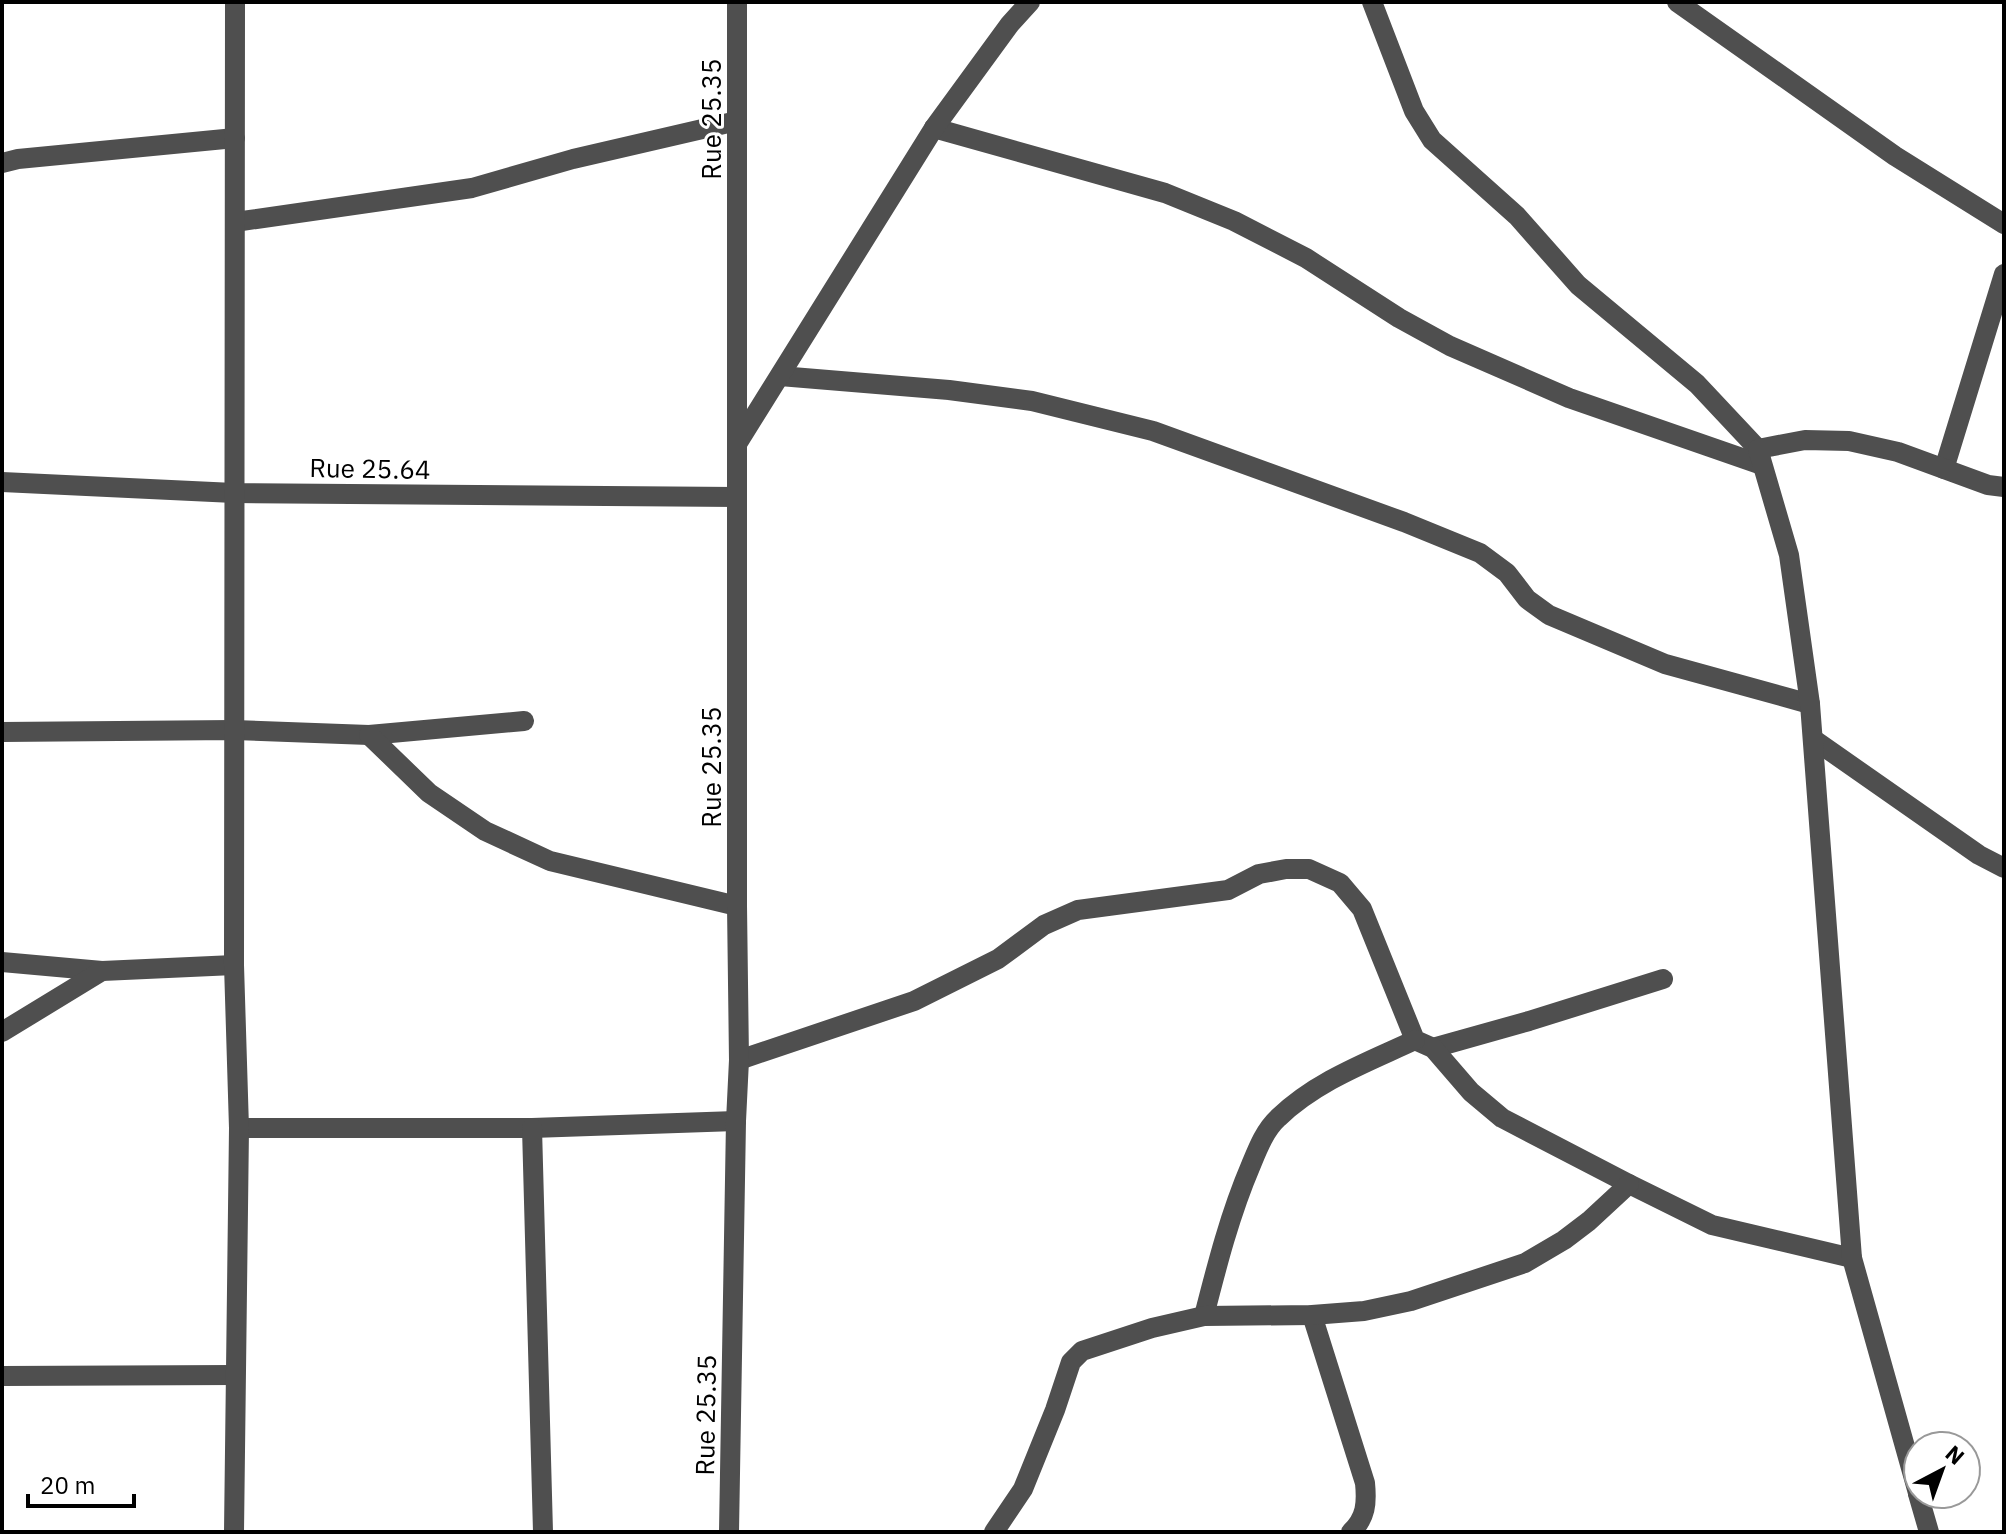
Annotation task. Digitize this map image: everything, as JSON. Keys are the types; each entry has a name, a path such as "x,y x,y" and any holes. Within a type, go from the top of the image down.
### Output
{"street":[{"path":"234,1532 239,1128 234,965 235,2"},
{"name":"Rue 25.35","path":"729,1532 739,1060 737,2"},
{"path":"737,444 934,128 1010,24 1030,2"},
{"path":"1372,2 1414,111 1432,140 1517,216 1578,285 1697,384 1760,457 1789,555 1810,704 1852,1258 1902,1437"},
{"path":"1677,2 1895,156 2004,224"},
{"path":"235,222 472,188 573,159 737,121"},
{"path":"934,128 1165,193 1234,221 1306,258 1399,318 1450,346 1569,398 1760,457 1805,440 1849,441 1898,452 1988,485 2004,487"},
{"path":"2,163 235,138"},
{"path":"1944,469 2004,274"},
{"path":"780,376 949,390 1032,401 1153,431 1404,522 1480,553 1507,573 1527,599 1549,615 1665,664 1810,704"},
{"name":"Rue 25.64","path":"2,482 234,493 737,497"},
{"path":"2,732 234,730 369,735 524,721"},
{"path":"369,735 429,793 485,831 550,861 737,906"},
{"path":"1813,739 1979,855 2004,868"},
{"path":"739,1060 914,1001 998,959 1044,925 1078,910 1228,890 1259,874 1309,869 1340,883 1362,909 1424,1044 1471,1092 1502,1118 1712,1225 1852,1258"},
{"path":"2,962 102,971 234,965"},
{"path":"2,1032 102,971"},
{"path":"1204,1316 1223,1242 1261,1141 1275,1120 1299,1099 1332,1078 1424,1044 1529,1021 1663,979"},
{"path":"239,1128 532,1128 736,1121"},
{"path":"532,1128 543,1532"},
{"path":"994,1532 1023,1489 1071,1362 1082,1351 1152,1328 1204,1316 1312,1315 1364,1311 1411,1301 1525,1263 1564,1240 1629,1184"},
{"path":"1312,1315 1365,1483 1367,1506 1351,1532"},
{"path":"2,1376 235,1375"},
{"path":"1923,1510 1929,1532"}]}
